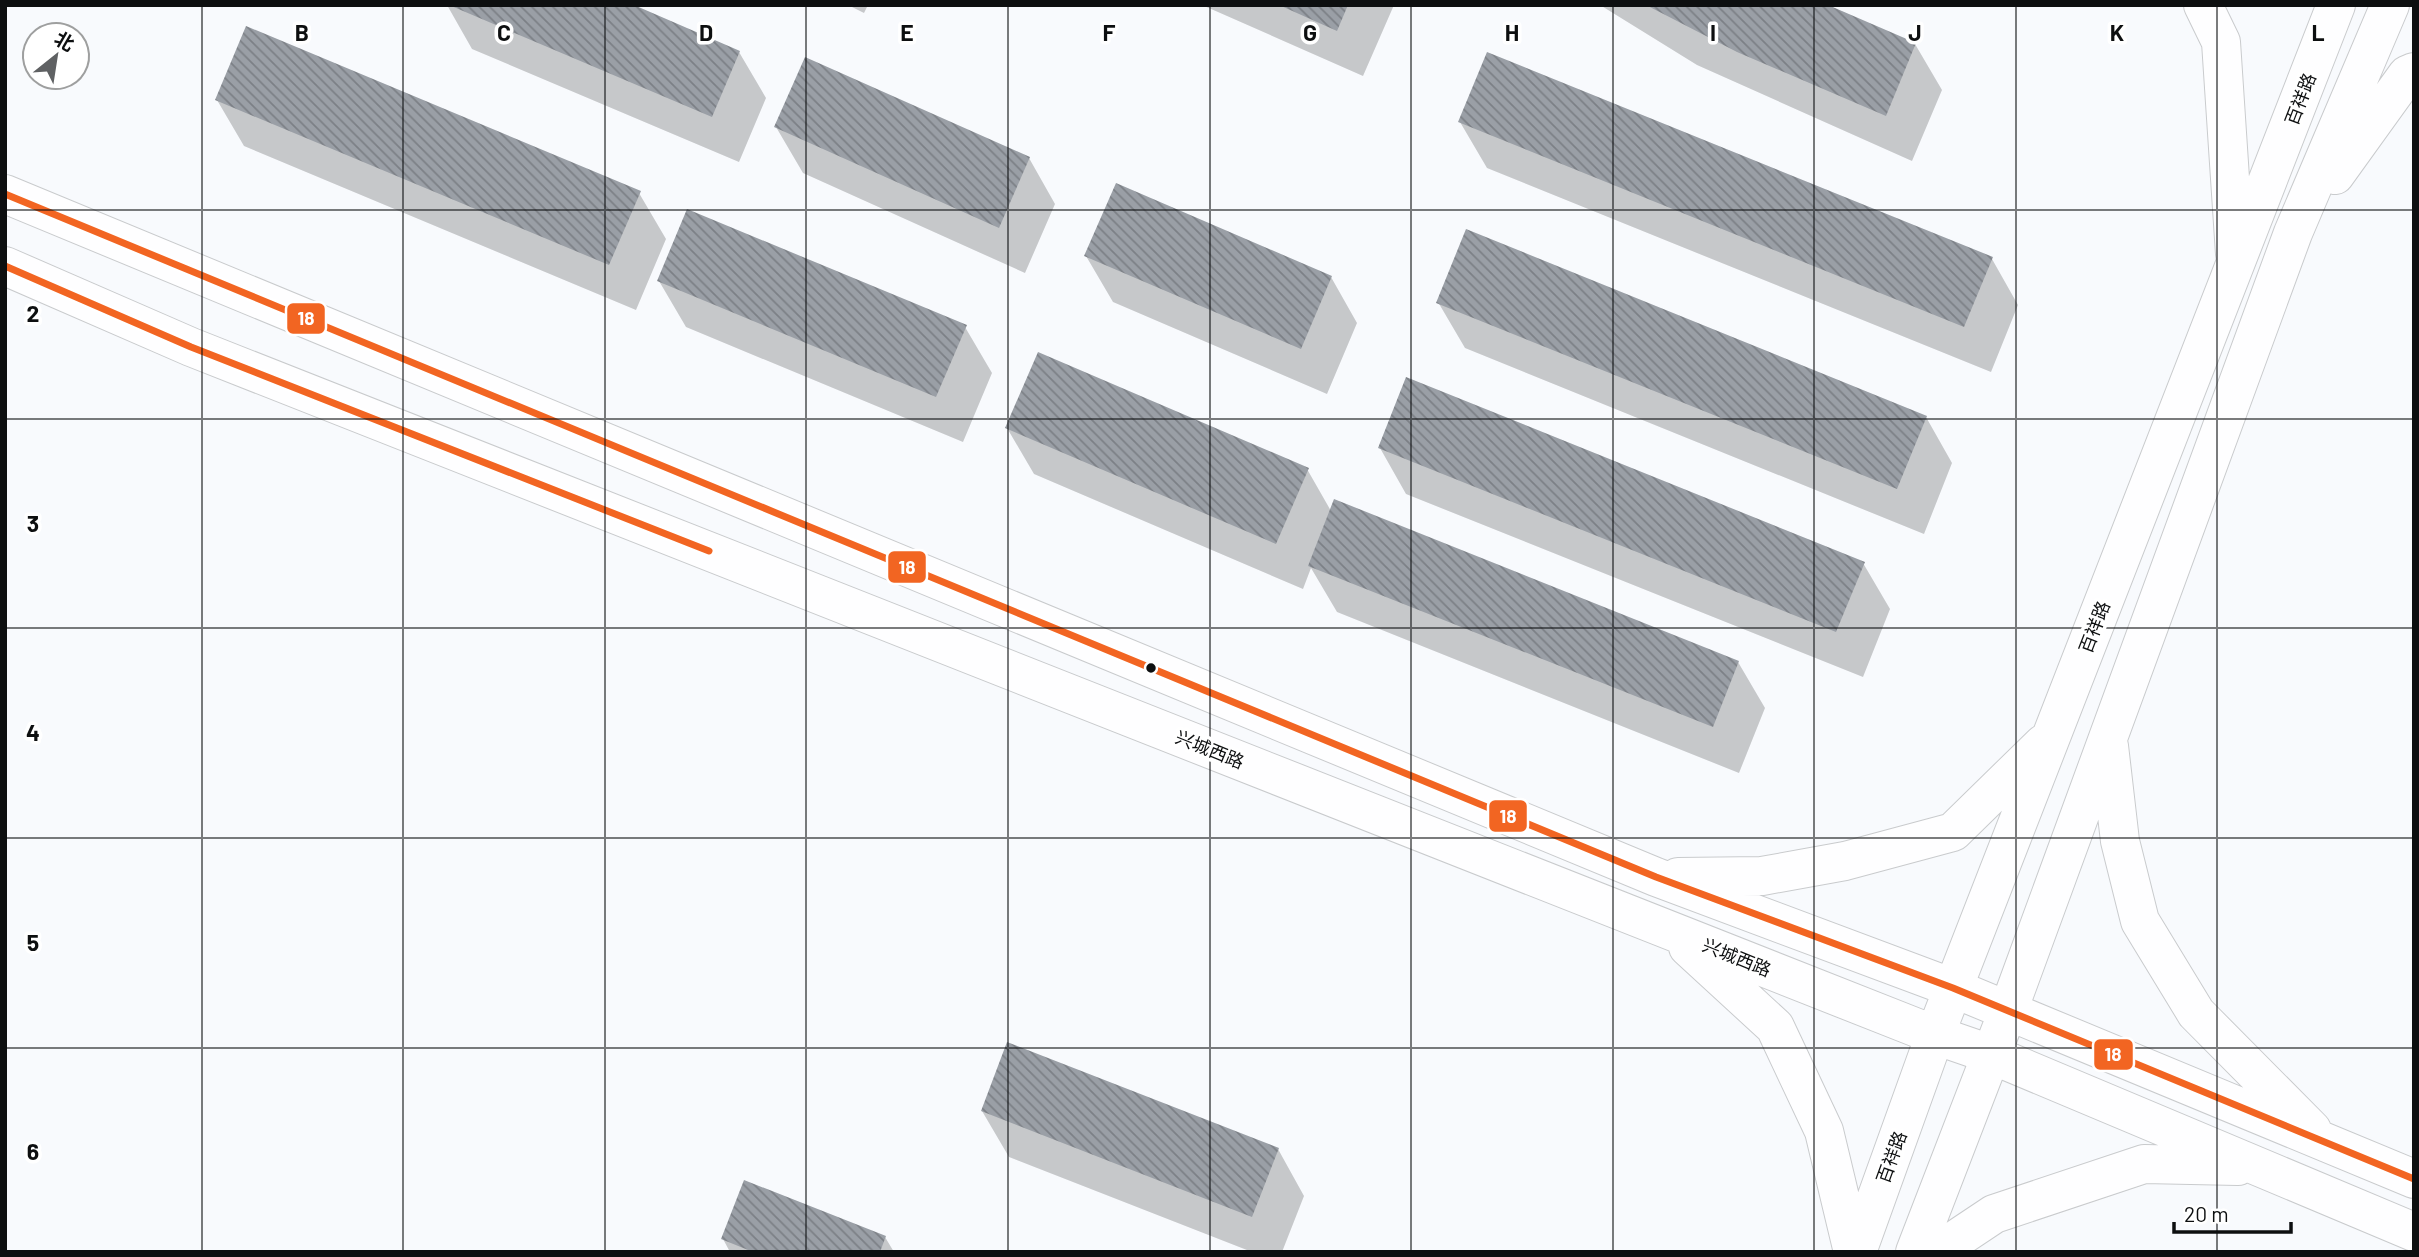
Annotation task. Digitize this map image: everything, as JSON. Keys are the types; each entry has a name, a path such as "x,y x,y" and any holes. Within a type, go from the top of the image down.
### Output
{"street":[{"path":"2203,5 2221,41 2235,264"},
{"name":"百祥路","path":"1855,1252 1953,988 2336,5"},
{"path":"1915,1252 2008,1012 2293,233 2390,5"},
{"path":"2293,233 2407,75 2414,72"},
{"path":"5,194 1656,877 1953,988 2414,1179"},
{"name":"兴城西路","path":"5,266 191,347 1935,1035 1990,1054 2414,1232"},
{"path":"1656,877 1762,876 1845,861 1953,832 2052,735"},
{"path":"2108,737 2120,841 2140,921 2196,1013 2323,1142"},
{"path":"1671,931 1775,1027 1824,1131 1855,1252"},
{"path":"1937,1252 1994,1214 2144,1164 2258,1166"}],"building":[{"path":"449,5 634,5 740,51 712,117"},
{"path":"1279,5 1348,5 1337,31"},
{"path":"1646,5 1828,5 1916,43 1886,116 1737,52"},
{"path":"246,26 641,191 609,265 215,100"},
{"path":"1487,52 1993,257 1964,327 1458,122"},
{"path":"805,57 1030,157 999,228 774,127"},
{"path":"1116,183 1332,276 1301,349 1084,256"},
{"path":"687,209 967,325 936,397 657,281"},
{"path":"1466,229 1927,416 1897,489 1436,303"},
{"path":"1038,352 1309,468 1276,544 1005,428"},
{"path":"1406,377 1865,562 1836,632 1378,448"},
{"path":"1334,499 1739,661 1713,727 1308,566"},
{"path":"1007,1042 1279,1148 1252,1217 981,1111"},
{"path":"744,1180 886,1236 880,1252 753,1252 721,1239"}],"transit line":[{"name":"18","path":"5,194 1656,877 1953,988 2414,1179"},
{"name":"18","path":"5,266 191,347 709,551"}]}
